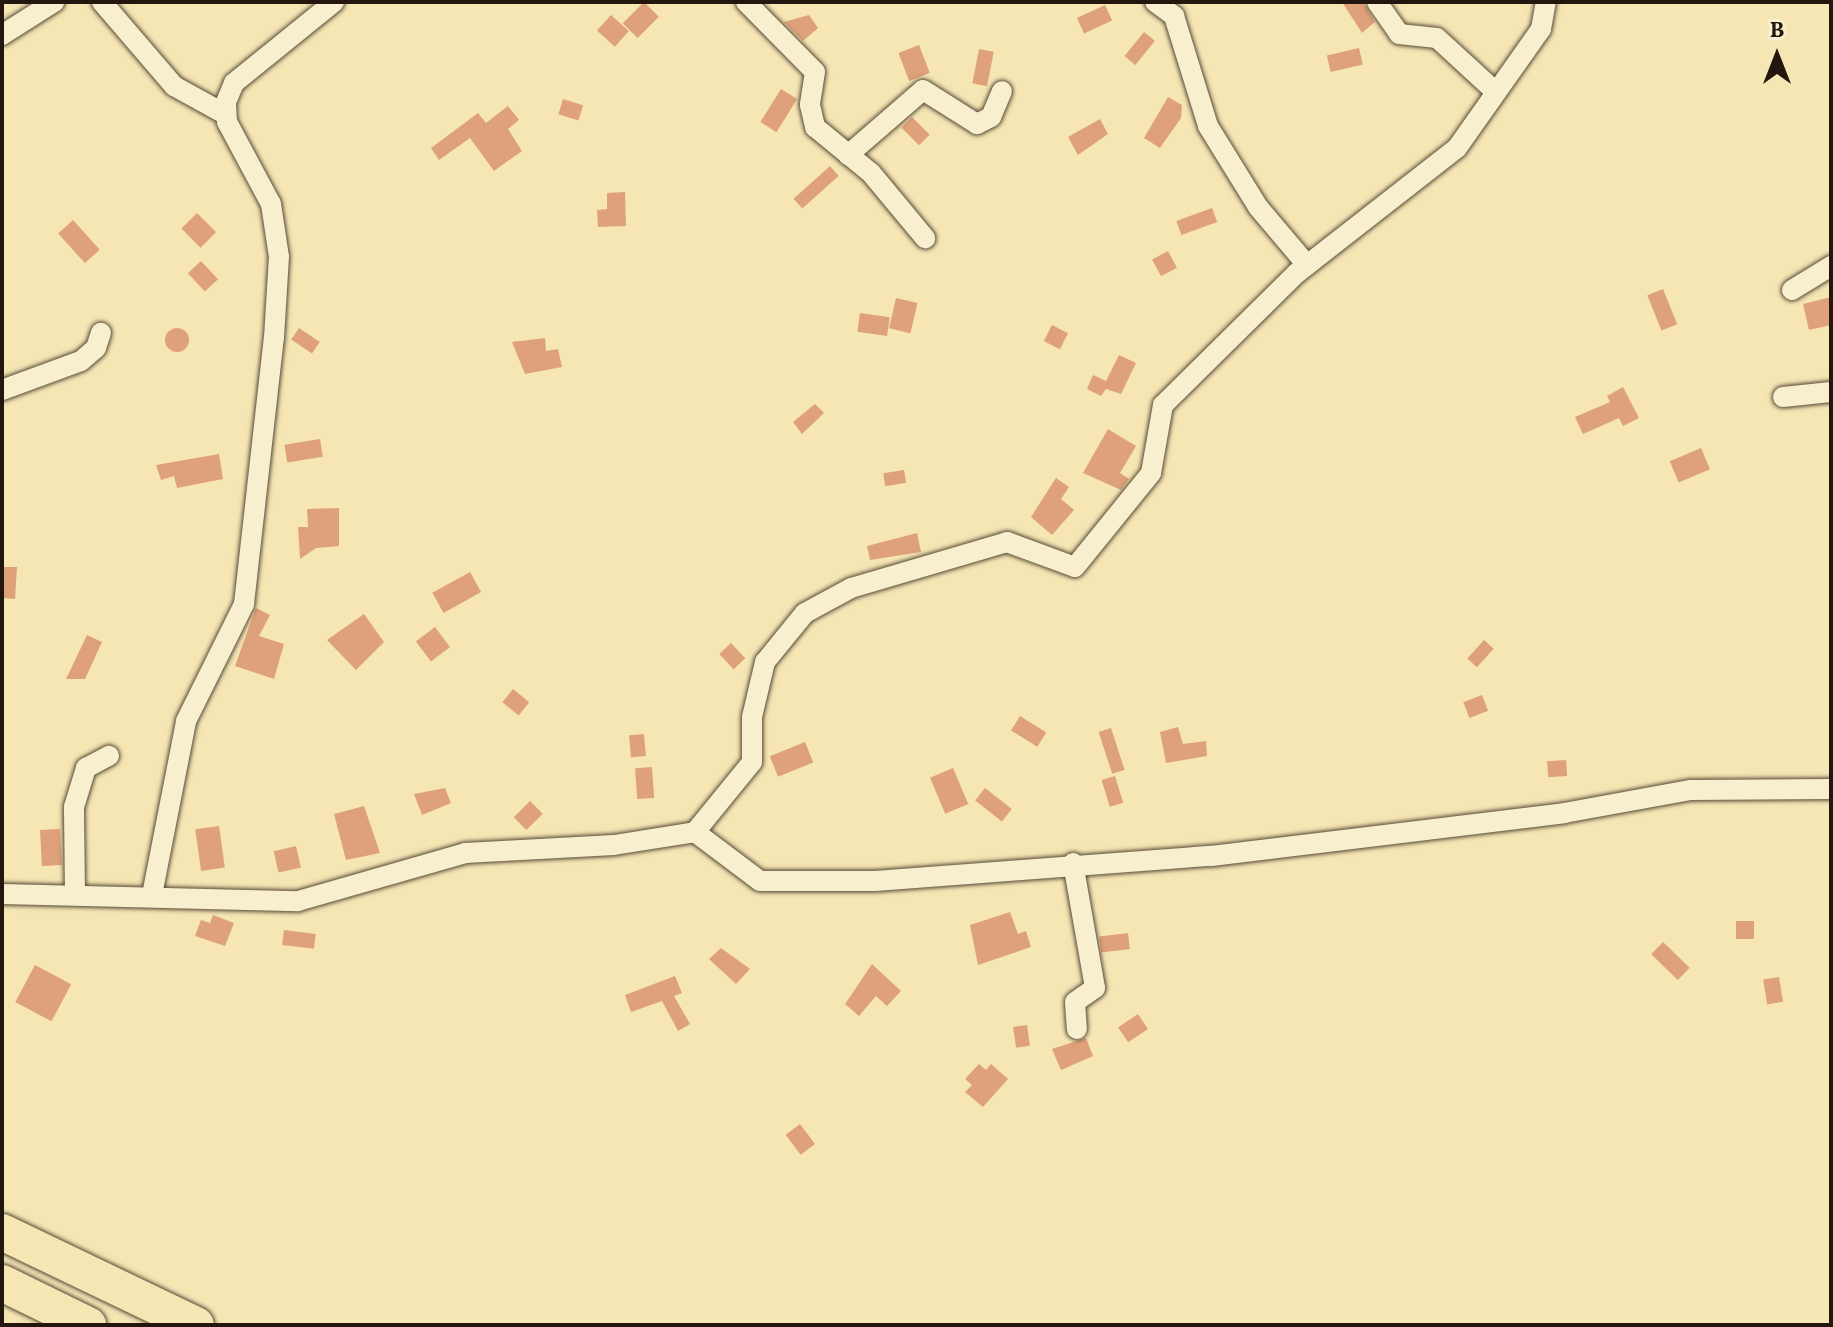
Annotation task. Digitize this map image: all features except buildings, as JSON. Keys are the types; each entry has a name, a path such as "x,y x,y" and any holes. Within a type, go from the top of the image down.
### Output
{"highway":[{"path":"2,1232 196,1325"},
{"path":"2,1283 88,1325"}],"street":[{"path":"2,35 54,2"},
{"path":"102,2 174,86 225,114 271,204 279,257 274,338 244,604 182,734 152,895"},
{"path":"225,114 234,83 334,2"},
{"path":"746,2 815,72 811,119 897,201 925,238"},
{"path":"1155,2 1174,16 1208,126 1258,207 1307,265"},
{"path":"1377,2 1399,34 1437,38 1496,92"},
{"path":"2,894 152,895 298,901 465,853 614,845 695,832 752,762 752,717 765,662 805,613 851,588 1007,542 1075,567 1151,473 1163,405 1307,265 1457,148 1541,29 1546,2"},
{"path":"848,155 923,90 977,124 991,117 1002,91"},
{"path":"1792,290 1831,266"},
{"path":"2,390 81,361 96,348 101,333"},
{"path":"1783,397 1831,392"},
{"path":"75,894 74,807 86,768 109,756"},
{"path":"695,832 760,881 875,881 1073,863 1211,856 1564,813 1691,790 1831,789"},
{"path":"1073,863 1095,988 1075,1002 1077,1029"}]}
